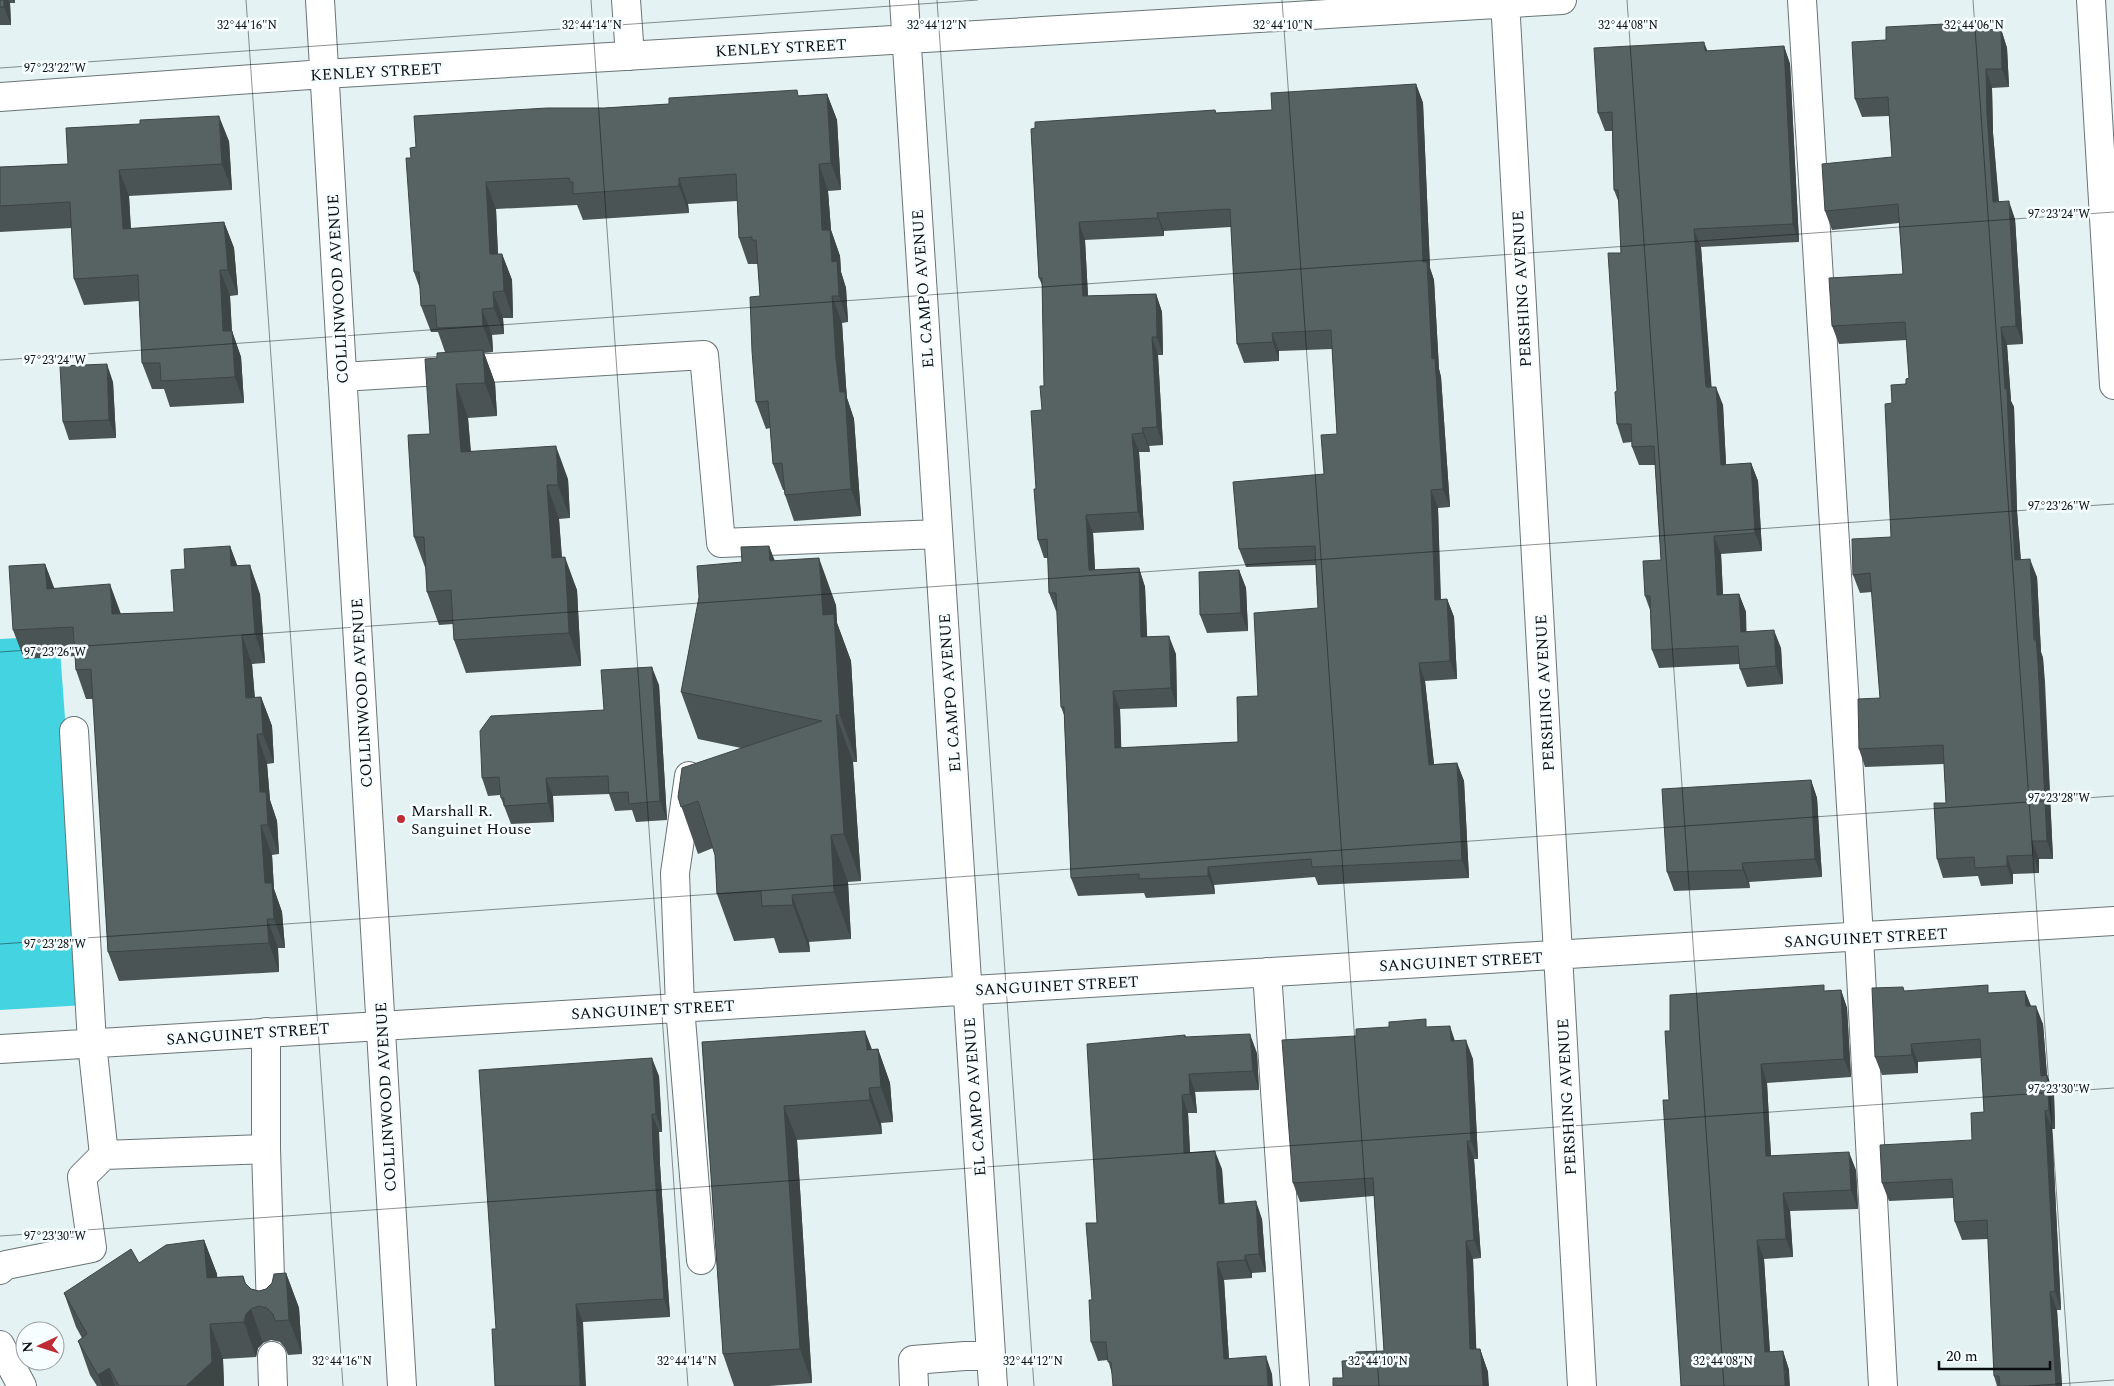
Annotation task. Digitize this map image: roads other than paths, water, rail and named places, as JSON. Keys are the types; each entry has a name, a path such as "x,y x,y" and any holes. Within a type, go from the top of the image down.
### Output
{"street":[{"name":"COLLINWOOD AVENUE","path":"320,0 402,1386"},
{"path":"626,0 630,56"},
{"name":"EL CAMPO AVENUE","path":"904,0 993,1386"},
{"name":"KENLEY STREET","path":"0,96 324,74 906,39 1213,10 1562,0"},
{"path":"1802,0 1859,937 1883,1386"},
{"path":"2091,0 2114,385"},
{"name":"PERSHING AVENUE","path":"1505,2 1582,1386"},
{"path":"342,377 704,355 721,543 938,534"},
{"path":"74,731 92,1043 104,1155"},
{"path":"689,775 675,873 680,1007 701,1260"},
{"name":"SANGUINET STREET","path":"0,1049 2114,922"},
{"path":"1267,972 1295,1386"},
{"path":"266,1032 266,1149 271,1310"},
{"path":"0,1270 6,1265 92,1248 82,1177 104,1155 266,1149"},
{"path":"0,1345 22,1386"},
{"path":"914,1386 913,1360 991,1354"},
{"path":"272,1356 273,1386"}],"place":[{"name":"Marshall R. Sanguinet House","path":"401,819"}]}
